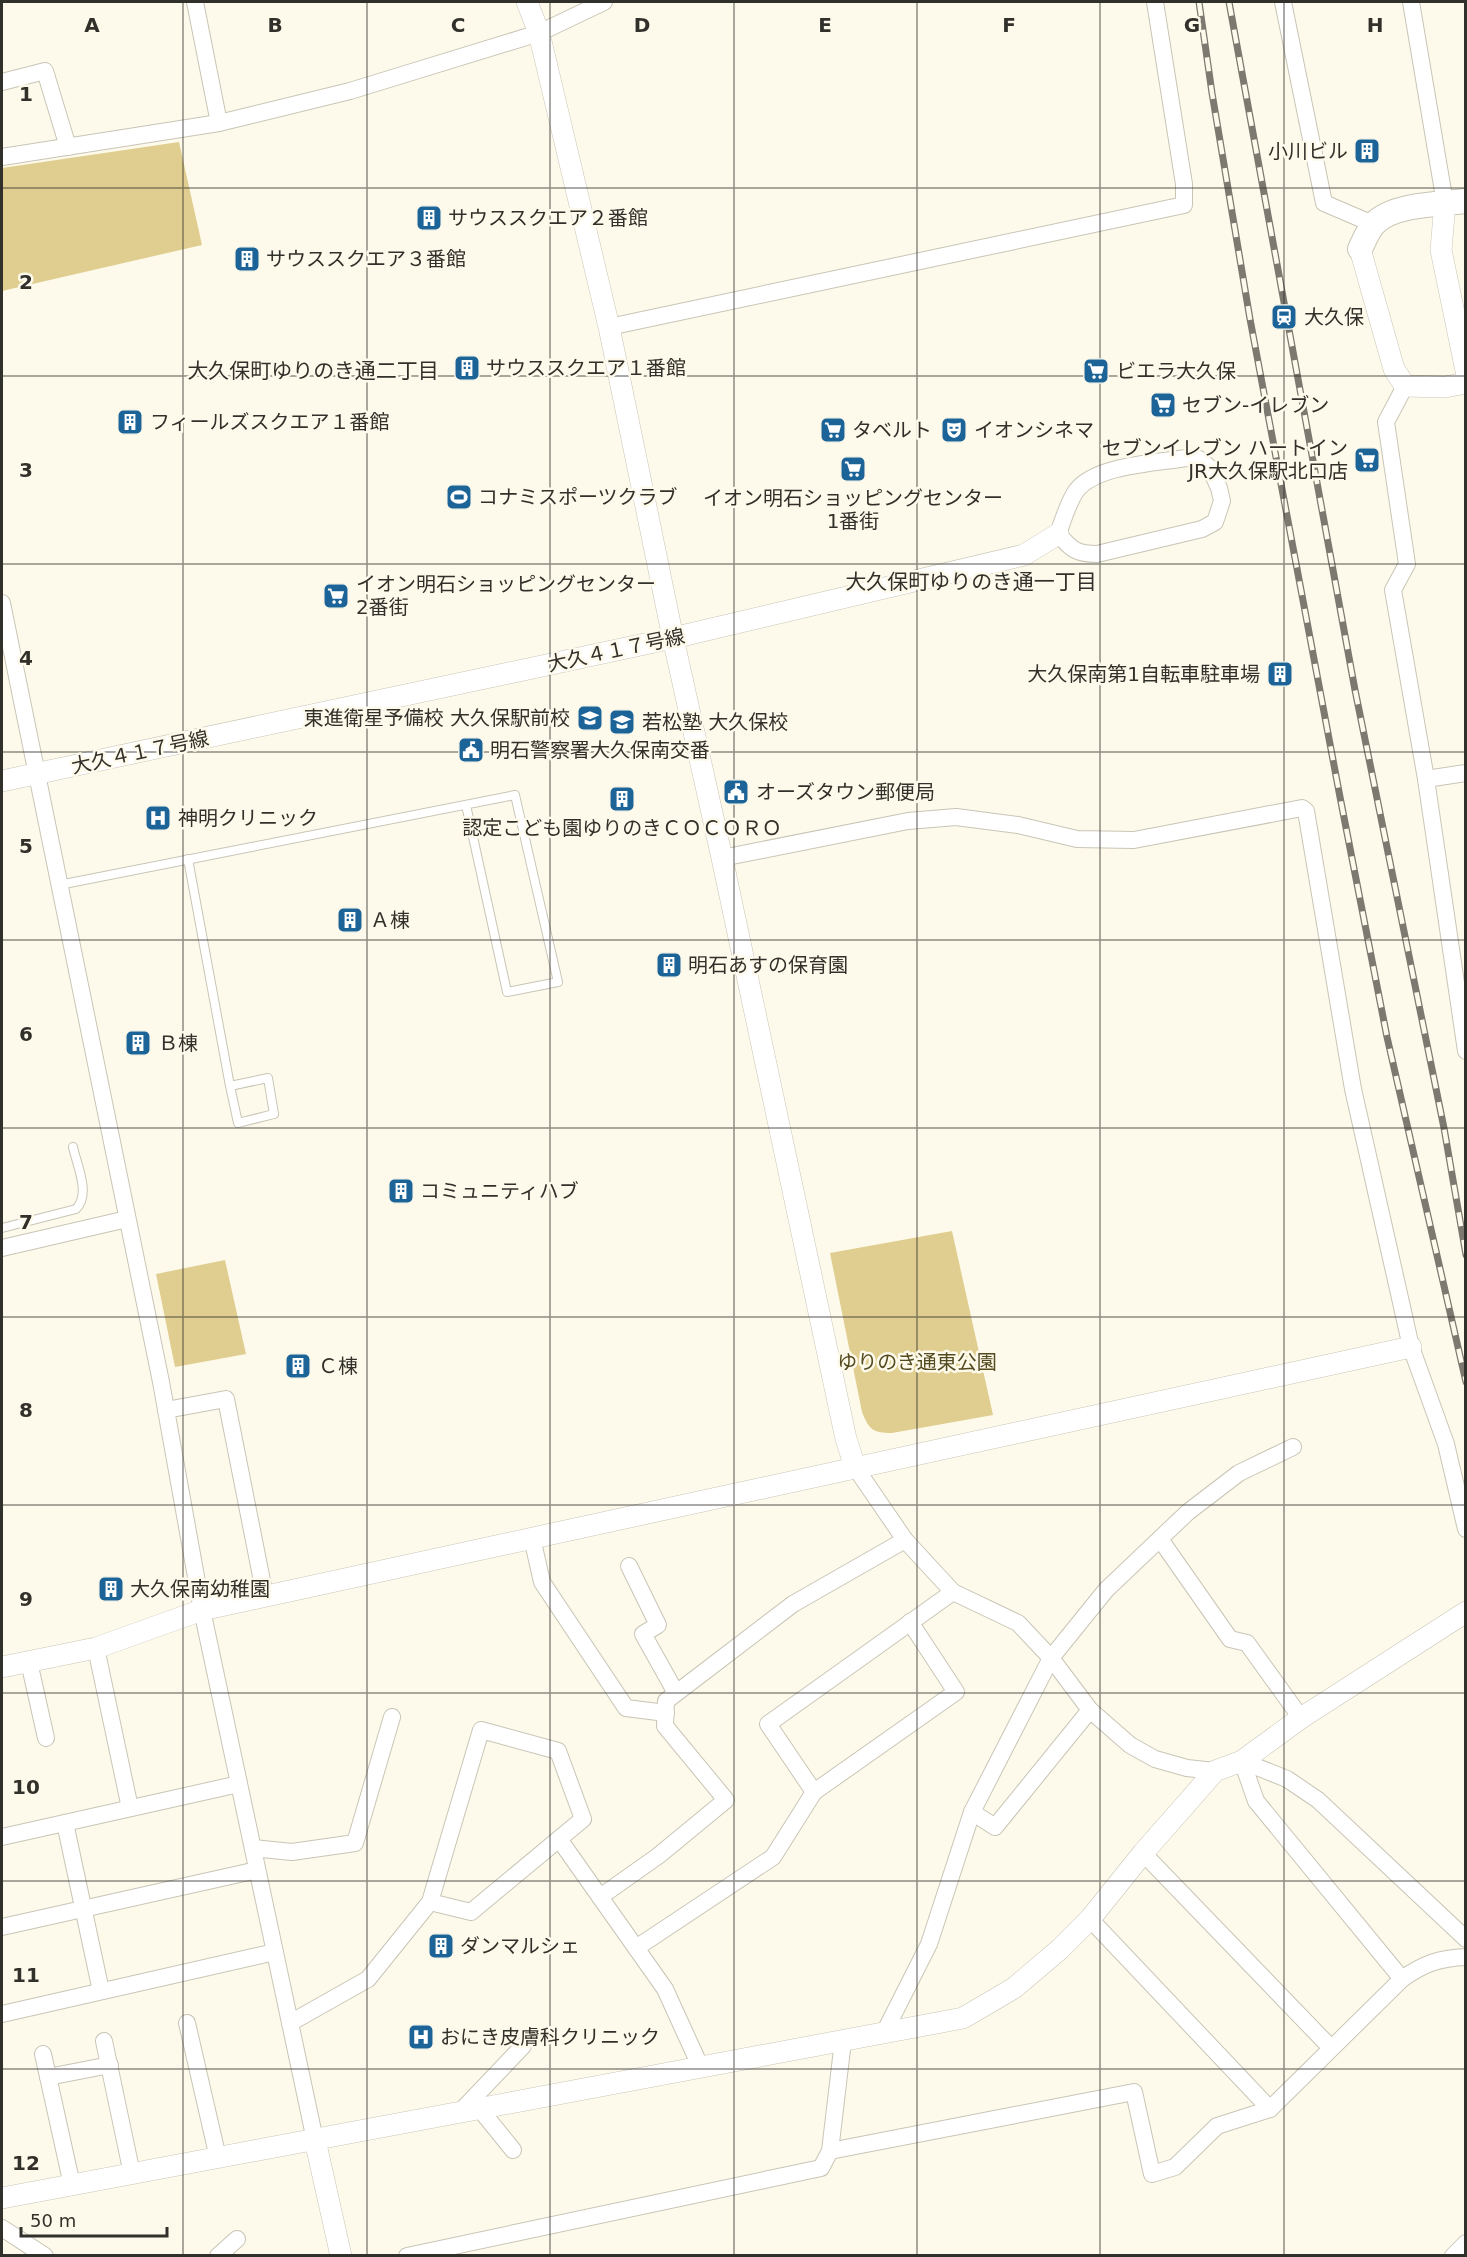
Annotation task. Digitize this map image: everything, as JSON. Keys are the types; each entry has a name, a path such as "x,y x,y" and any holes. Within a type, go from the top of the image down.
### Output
{"main road":[{"path":"1360,249 1373,224 1386,214 1413,207 1455,202"}],"street":[{"path":"195,2 219,123"},
{"path":"527,2 539,33 609,327 673,638 846,1439 855,1467 905,1539 953,1592 1018,1623 1051,1658 1090,1710 1130,1745 1155,1759 1187,1768 1215,1770 1242,1761 1301,1718 1466,1612"},
{"path":"2,157 219,123 350,91 539,33 604,2"},
{"path":"609,327 1184,205 1184,184 1155,2"},
{"path":"1283,2 1324,203 1373,224"},
{"path":"1411,2 1455,202 1441,250 1466,371"},
{"path":"2,82 45,70 68,147"},
{"path":"1360,249 1394,369 1405,386"},
{"path":"1405,386 1445,387 1466,384"},
{"path":"1405,386 1386,422 1407,564 1393,590 1426,779 1466,1051"},
{"path":"1186,458 1199,459 1210,468 1219,488 1222,501 1215,522 1202,528 1097,554 1082,554 1069,547 1058,534 1076,491 1089,478 1102,472 1186,458"},
{"name":"大久４１７号線","path":"2,781 673,638 1024,555 1058,534"},
{"path":"2,603 166,1410 202,1610 341,2256"},
{"path":"1426,779 1466,773"},
{"path":"722,858 908,821 956,817 1018,825 1077,839 1134,840 1302,808 1306,811 1353,1089 1411,1347 1446,1444 1466,1529"},
{"path":"2,1248 127,1219"},
{"path":"2,1667 96,1648 202,1610 1411,1347"},
{"path":"166,1410 226,1399 265,1596"},
{"path":"884,2033 929,1944 972,1812 1051,1658 1106,1590 1188,1512 1239,1473 1293,1447"},
{"path":"532,1538 542,1582 626,1708 666,1713"},
{"path":"600,1897 658,1856 726,1800 665,1726 666,1701 793,1604 905,1539"},
{"path":"1160,1539 1230,1639 1247,1643 1301,1718"},
{"path":"629,1566 658,1625 643,1634 676,1693"},
{"path":"814,1792 768,1724 953,1592"},
{"path":"636,1948 773,1857 814,1792 956,1692 910,1622"},
{"path":"96,1648 130,1808"},
{"path":"29,1662 46,1738"},
{"path":"972,1812 995,1827 1090,1710"},
{"path":"253,1848 292,1852 355,1843 392,1717"},
{"path":"290,2023 368,1979 430,1902 481,1730 558,1751 583,1819 471,1912 430,1902"},
{"path":"1242,1761 1287,1779 1318,1800 1466,1939"},
{"path":"1242,1761 1256,1801 1402,1979"},
{"path":"2,2198 963,2018 1014,1988 1060,1949 1090,1919 1143,1853 1215,1770"},
{"path":"2,1837 239,1784"},
{"path":"65,1823 101,1992"},
{"path":"559,1839 665,1989 701,2067"},
{"path":"1143,1853 1331,2048"},
{"path":"2,1927 257,1870"},
{"path":"1090,1919 1270,2109"},
{"path":"2,2014 275,1952"},
{"path":"830,2151 1134,2092 1152,2174 1175,2167 1217,2126 1270,2109 1402,1979 1418,1968 1445,1958 1466,1958"},
{"path":"187,2024 218,2158"},
{"path":"105,2041 132,2174"},
{"path":"407,2256 821,2168 830,2151 843,2041"},
{"path":"470,2109 523,2046"},
{"path":"42,2054 72,2185"},
{"path":"48,2078 110,2065"},
{"path":"470,2109 513,2150"},
{"path":"2,2228 45,2256"},
{"path":"218,2256 237,2239"},
{"path":"1452,2256 1466,2242"}],"lane":[{"path":"58,885 515,795 558,982 507,992 466,805"},
{"path":"188,859 230,1086 238,1123 274,1114 268,1078 230,1086"},
{"path":"2,1228 76,1209 83,1203 84,1194 73,1147"}],"green space":[{"path":"179,142 202,245 2,291 2,168"},
{"name":"ゆりのき通東公園","path":"952,1231 993,1415 892,1433 876,1431 867,1423 862,1412 830,1253"},
{"path":"225,1260 246,1354 175,1367 156,1274"}],"railway":[{"path":"1199,2 1250,319 1340,797 1387,1037 1466,1382"},
{"path":"1229,2 1355,690 1444,1128 1466,1255"}],"place":[{"name":"小川ビル","path":"1367,151"},
{"name":"サウススクエア２番館","path":"429,218"},
{"name":"サウススクエア３番館","path":"247,259"},
{"name":"大久保","path":"1284,317"},
{"name":"サウススクエア１番館","path":"467,368"},
{"name":"ビエラ大久保","path":"1096,371"},
{"name":"セブン-イレブン","path":"1163,405"},
{"name":"フィールズスクエア１番館","path":"130,422"},
{"name":"タベルト","path":"833,430"},
{"name":"イオンシネマ","path":"954,430"},
{"name":"セブンイレブン ハートイン JR大久保駅北口店","path":"1367,460"},
{"name":"イオン明石ショッピングセンター 1番街","path":"853,469"},
{"name":"コナミスポーツクラブ","path":"459,497"},
{"name":"イオン明石ショッピングセンター 2番街","path":"336,596"},
{"name":"大久保南第1自転車駐車場","path":"1280,674"},
{"name":"東進衛星予備校 大久保駅前校","path":"590,718"},
{"name":"若松塾 大久保校","path":"622,722"},
{"name":"明石警察署大久保南交番","path":"471,750"},
{"name":"オーズタウン郵便局","path":"736,792"},
{"name":"認定こども園ゆりのきＣＯＣＯＲＯ","path":"622,799"},
{"name":"神明クリニック","path":"158,818"},
{"name":"Ａ棟","path":"350,920"},
{"name":"明石あすの保育園","path":"669,965"},
{"name":"Ｂ棟","path":"138,1043"},
{"name":"コミュニティハブ","path":"401,1191"},
{"name":"Ｃ棟","path":"298,1366"},
{"name":"大久保南幼稚園","path":"111,1589"},
{"name":"ダンマルシェ","path":"441,1946"},
{"name":"おにき皮膚科クリニック","path":"421,2037"}],"district":[{"name":"大久保町ゆりのき通二丁目","path":"313,371"},
{"name":"大久保町ゆりのき通一丁目","path":"971,582"}]}
